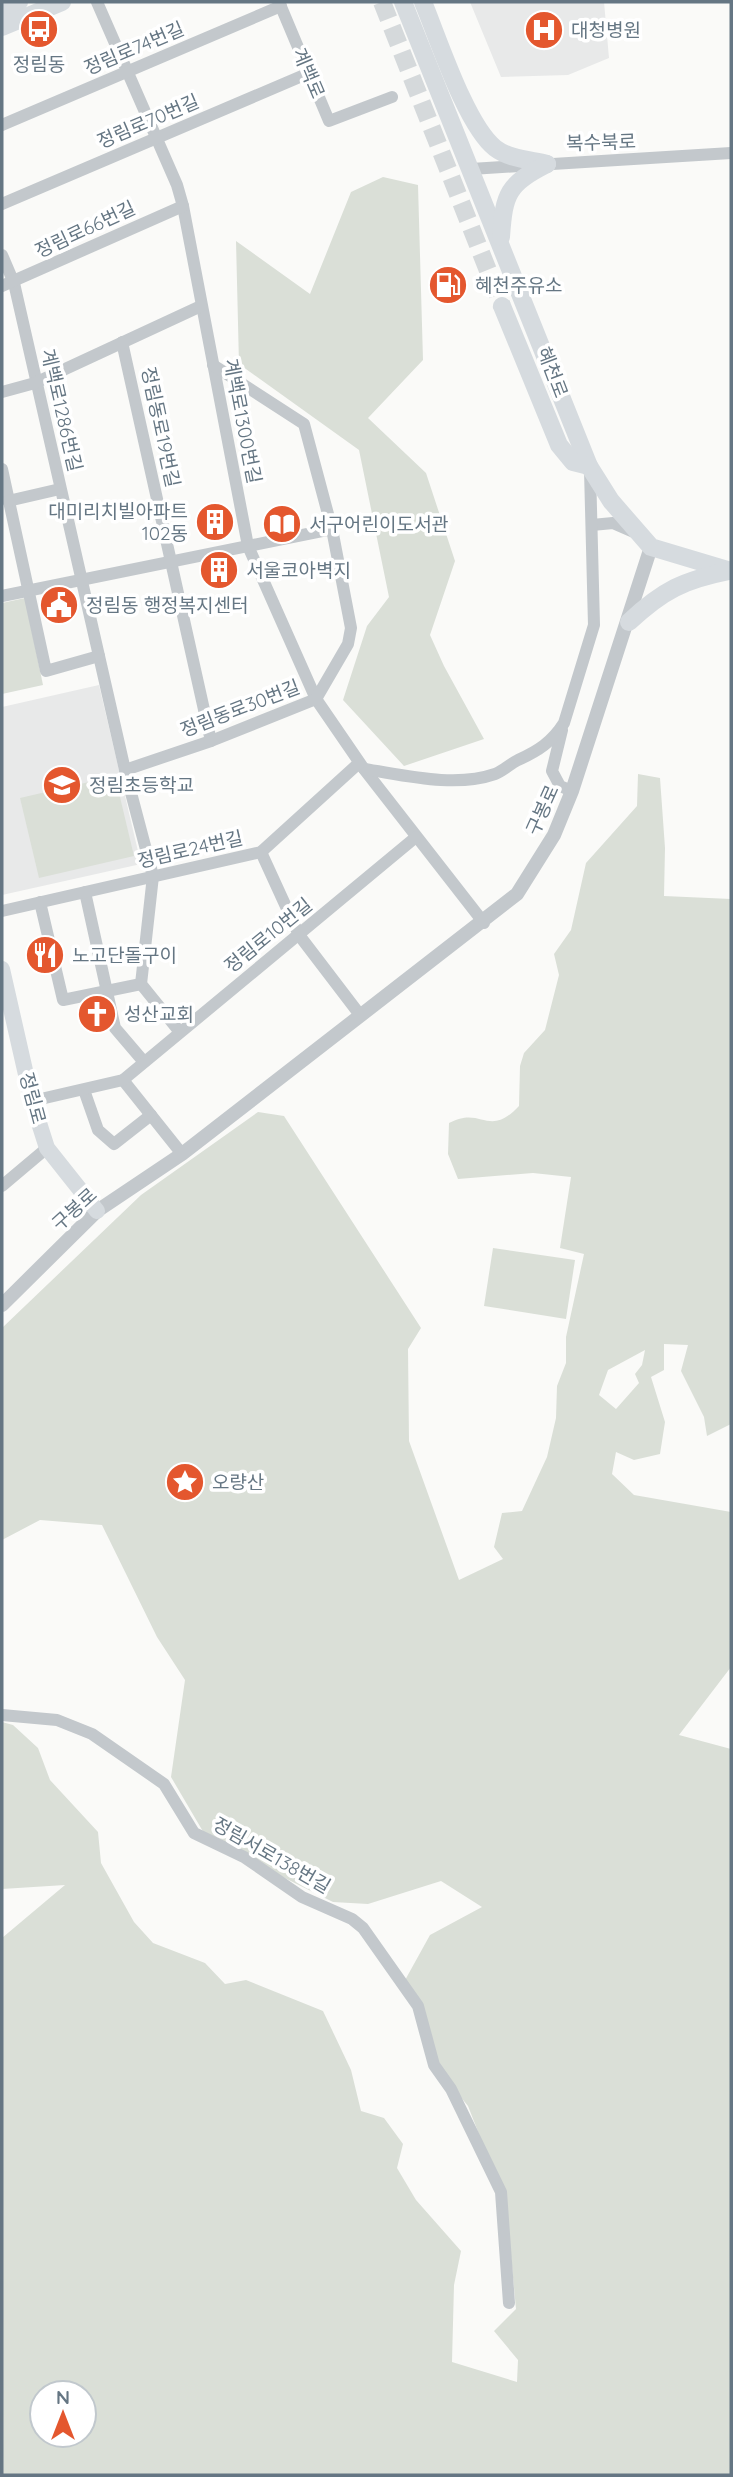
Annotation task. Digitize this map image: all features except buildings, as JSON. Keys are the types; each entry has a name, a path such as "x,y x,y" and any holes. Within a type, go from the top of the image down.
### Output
{"main road":[{"path":"2,9 19,2"},
{"path":"2,27 62,2"},
{"name":"혜천로","path":"403,2 589,466 611,501 647,542"},
{"path":"424,2 476,125 495,149 509,156 547,164"},
{"path":"471,169 476,125"},
{"path":"501,244 503,208 509,193 519,178 547,164"},
{"path":"502,306 559,445 573,462 589,466"},
{"path":"647,542 731,571"},
{"path":"629,622 651,601 676,585 731,571"},
{"name":"정림로","path":"2,970 32,1101 47,1148 97,1211"}],"street":[{"name":"계백로1300번길","path":"97,2 183,206 248,546 316,699 362,766 484,923"},
{"name":"정림로74번길","path":"2,125 280,4"},
{"name":"계백로","path":"280,4 330,121 392,97"},
{"name":"정림로70번길","path":"2,204 309,73"},
{"name":"복수북로","path":"471,169 731,153"},
{"name":"정림로66번길","path":"8,285 183,206"},
{"name":"계백로1286번길","path":"2,255 35,383 125,770 153,876 141,984"},
{"path":"2,392 35,383 201,306"},
{"name":"정림동로19번길","path":"122,342 211,741"},
{"name":"정림동로30번길","path":"125,770 211,741 316,699 348,644 351,628 332,529 304,425 213,365"},
{"path":"572,791 560,786 552,771 594,625 589,466"},
{"path":"2,469 26,591 47,671 99,656"},
{"path":"8,502 60,489"},
{"path":"592,525 613,523 647,542"},
{"path":"2,596 332,529"},
{"name":"구봉로","path":"2,1305 97,1211 182,1154 360,1015 484,923 517,894 554,835 572,791 629,622 647,542"},
{"path":"362,766 447,779 480,778 498,774 537,753 556,736 564,723"},
{"name":"정림로24번길","path":"2,911 261,852 362,766"},
{"name":"정림로10번길","path":"32,1101 123,1080 178,1031 416,837"},
{"path":"261,852 299,935 360,1015"},
{"path":"85,892 115,1028 144,1062"},
{"path":"40,902 64,1000 141,984 178,1031"},
{"path":"123,1080 182,1154"},
{"path":"84,1090 98,1130 114,1144 151,1115"},
{"path":"2,1186 47,1148"},
{"name":"정림서로138번길","path":"2,1715 57,1720 92,1734 164,1784 194,1833 244,1857 302,1897 352,1919 363,1928 418,2006 433,2065 451,2089 500,2192 509,2302"}],"shaded area":[{"name":"대청병원","path":"470,2 604,2 609,58 568,75 501,77"},
{"path":"383,177 418,185 423,360 368,418 426,473 455,561 430,635 484,739 404,766 343,700 367,626 389,597 359,450 239,364 236,241 310,294 351,192"},
{"path":"25,598 43,685 2,694 2,603"},
{"name":"정림초등학교","path":"99,685 141,864 2,895 2,707"},
{"path":"638,774 660,778 665,848 664,896 731,899 731,1424 707,1436 704,1417 681,1371 688,1345 664,1344 664,1370 651,1377 665,1422 660,1454 634,1460 616,1452 612,1474 634,1495 731,1512 731,1667 679,1735 731,1749 731,2475 2,2475 2,1938 65,1885 2,1889 2,1722 13,1725 38,1748 50,1780 98,1832 101,1863 134,1922 153,1943 205,1963 225,1984 246,1980 323,2011 351,2070 361,2111 384,2118 403,2144 397,2168 416,2200 461,2251 454,2285 452,2362 517,2382 518,2360 494,2331 516,2309 506,2203 468,2106 439,2070 404,1982 430,1935 482,1907 441,1881 368,1904 333,1902 208,1840 171,1777 185,1680 157,1637 102,1525 40,1520 2,1540 2,1328 141,1195 258,1112 284,1116 421,1328 408,1349 409,1441 459,1580 503,1559 494,1547 502,1513 522,1511 547,1457 556,1418 557,1386 566,1363 566,1337 584,1254 560,1248 571,1177 533,1173 458,1179 448,1154 449,1123 470,1117 500,1120 519,1106 520,1066 524,1053 545,1030 559,975 554,954 571,930 586,863 637,806","holes":["645,1350 642,1365 635,1374 639,1383 616,1409 599,1395 608,1370"]},
{"path":"115,776 134,856 39,878 20,798"},
{"path":"493,1248 575,1260 566,1319 484,1306"}],"tunnel":[{"path":"382,2 502,306"}],"place":[{"name":"정림동","path":"39,29"},
{"name":"대청병원","path":"544,30"},
{"name":"혜천주유소","path":"448,285"},
{"name":"대미리치빌아파트 102동","path":"215,522"},
{"name":"서구어린이도서관","path":"282,524"},
{"name":"서울코아벽지","path":"219,570"},
{"name":"정림동 행정복지센터","path":"59,605"},
{"name":"정림초등학교","path":"62,785"},
{"name":"노고단돌구이","path":"45,955"},
{"name":"성산교회","path":"97,1014"},
{"name":"오량산","path":"185,1482"}]}
